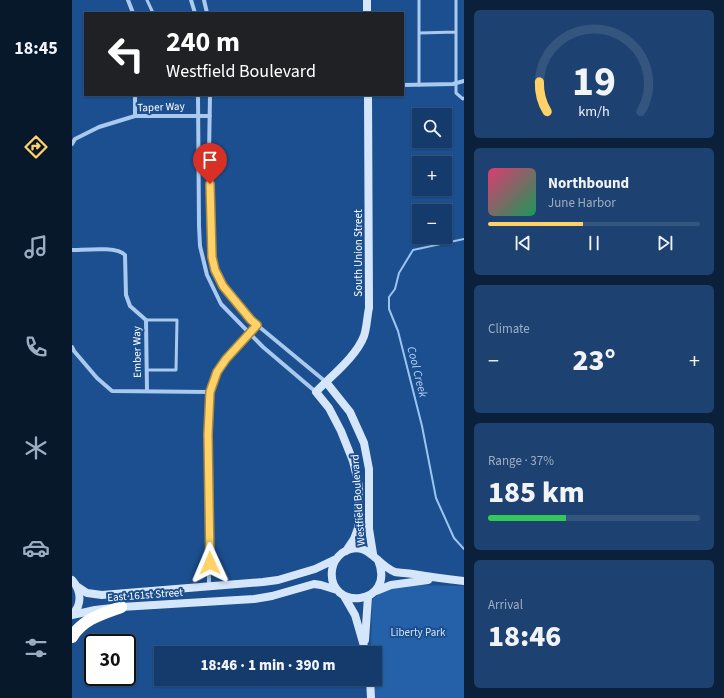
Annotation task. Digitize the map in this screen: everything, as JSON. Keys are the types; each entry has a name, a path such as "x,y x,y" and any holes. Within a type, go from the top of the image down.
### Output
{"highway":[{"path":"72,637 89,620 121,607"}],"street":[{"path":"128,0 133,12"},
{"path":"191,0 195,12"},
{"path":"204,0 207,12"},
{"path":"367,0 367,12"},
{"path":"404,85 456,84 464,81"},
{"path":"135,96 135,116"},
{"name":"Westfield Boulevard","path":"198,96 200,246 207,275 221,304 263,347 316,392 329,408 341,431 353,461 359,486 358,528 354,539 346,551"},
{"name":"Westfield Boulevard","path":"210,96 209,155 212,257 215,270 223,286 251,320 326,382 350,412 364,443 369,469 369,529 376,557"},
{"name":"South Union Street","path":"316,392 356,349 364,336 369,308 368,96"},
{"name":"Taper Way","path":"72,144 75,139 99,127 135,116 210,116"},
{"name":"Ember Way","path":"72,250 114,250 122,251 125,255 126,295 130,306 146,320 147,391"},
{"path":"209,587 208,434 210,392 217,372 226,359 257,325"},
{"path":"72,347 97,378 112,391 210,392"},
{"path":"364,646 355,616 333,583 331,575 332,567 336,559 346,551 360,549 367,550 390,570 396,572 435,579 464,580"},
{"path":"366,646 372,594 380,585 382,576 382,568 376,557"},
{"name":"East 161st Street","path":"75,584 87,593 102,595 247,584 278,580 315,569 336,559"},
{"path":"341,593 352,599 360,599 391,586 435,579"},
{"path":"72,615 76,611 80,600 75,584"},
{"name":"East 161st Street","path":"72,615 95,610 121,607 272,596 314,584 321,585 341,593"},
{"path":"370,686 371,698"}],"lane":[{"path":"147,0 153,12"},
{"path":"419,0 419,85"},
{"path":"456,0 456,93 463,99 464,98"},
{"path":"419,33 456,32"},
{"path":"146,320 177,320 176,370 147,370"}],"green space":[{"name":"Liberty Park","path":"416,585 464,586 464,698 371,698 371,686 382,686 382,646 371,646 372,601 376,596 386,590"}],"waterway":[{"name":"Cool Creek","path":"464,239 413,250 399,273 395,289 389,297 389,309 398,331 422,426 436,498 454,538 464,549"}],"route":[{"path":"210,184 212,257 215,270 223,286 251,320 257,325 226,359 217,372 210,392 208,414 208,512 210,563"}]}
